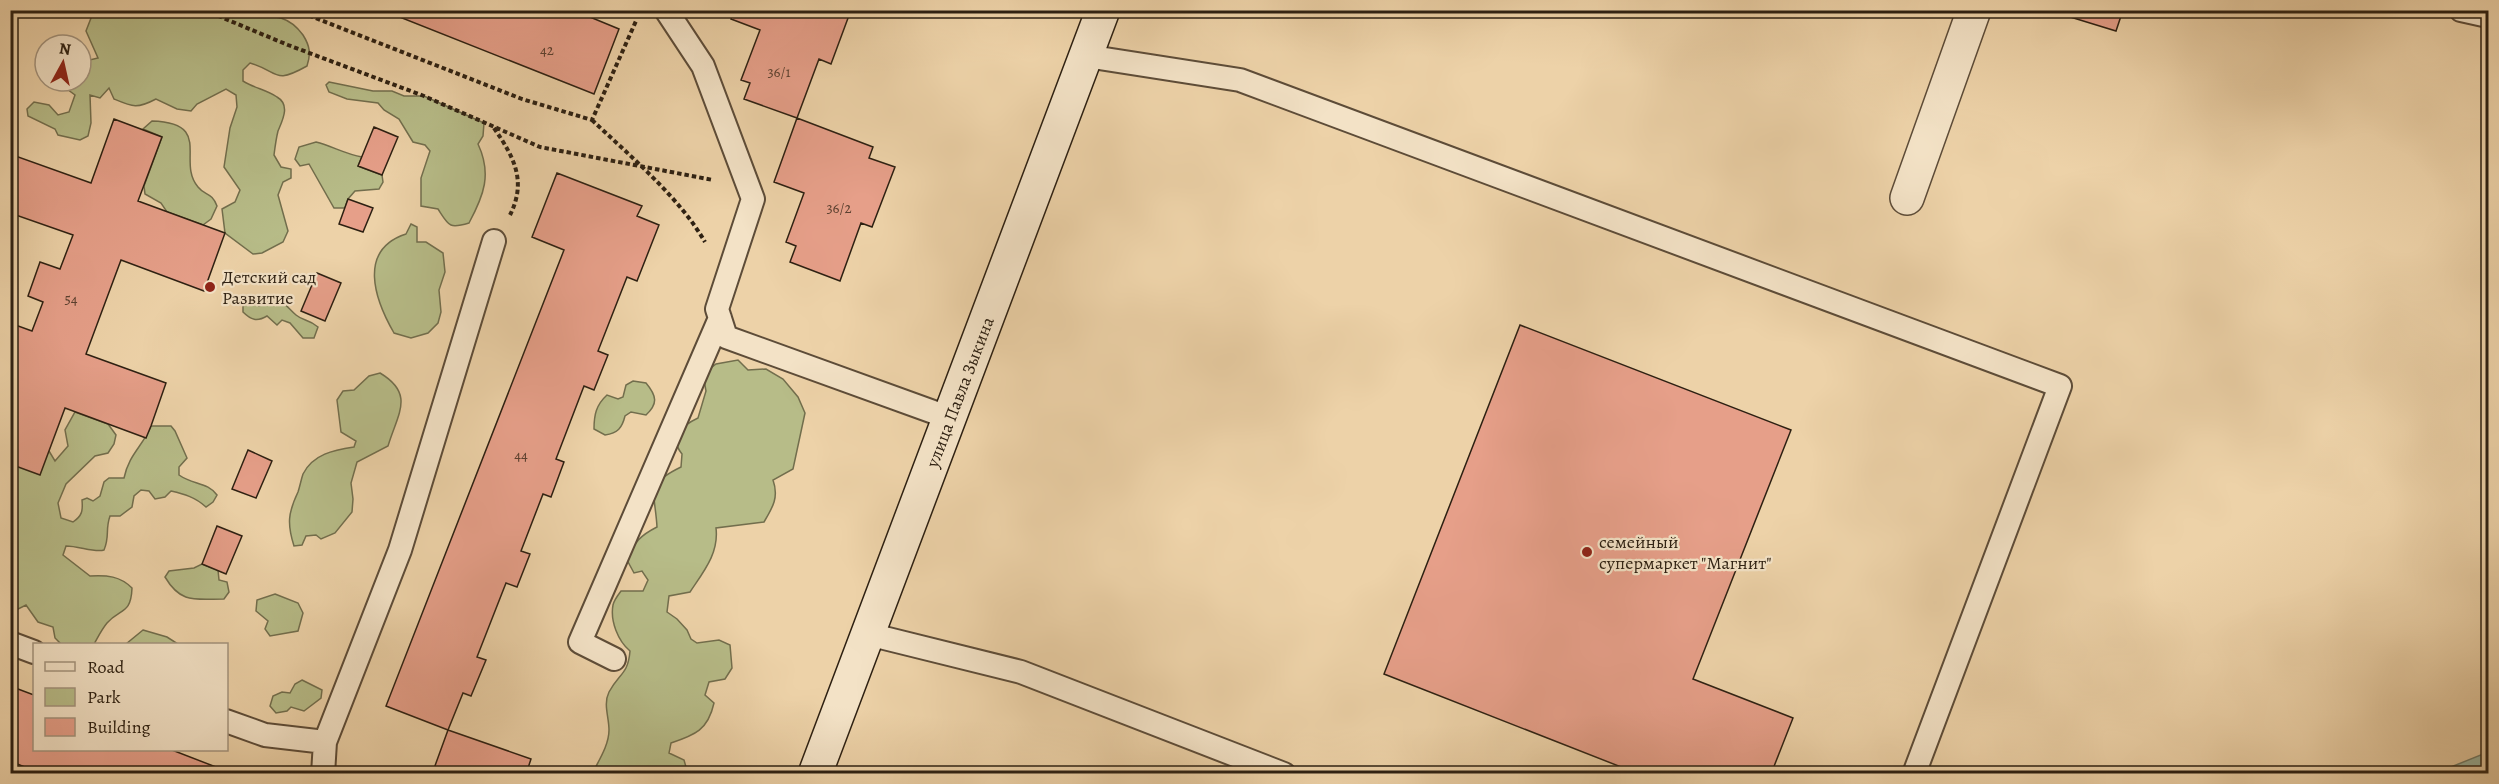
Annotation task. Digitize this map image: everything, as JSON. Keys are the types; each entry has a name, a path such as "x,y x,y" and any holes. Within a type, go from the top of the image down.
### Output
{"main road":[{"name":"улица Павла Зыкина","path":"815,774 1103,10"},
{"path":"1906,198 1974,10"}],"lane":[{"path":"666,10 703,66 753,199 717,309 726,337 950,418"},
{"path":"2461,10 2488,16"},
{"path":"1086,56 1240,80 2060,386 1914,774"},
{"path":"323,774 325,742 400,550 494,241"},
{"path":"615,659 580,642 720,318"},
{"path":"868,634 1021,672 1284,774"},
{"path":"10,643 33,652"},
{"path":"228,722 265,735 325,742"}],"path":[{"path":"204,10 288,45 424,96 540,147 749,187"},
{"path":"295,10 522,99 592,120 641,166 696,226 726,280"},
{"path":"592,120 640,10"},
{"path":"493,128 508,150 519,176 512,212 494,241"}],"green space":[{"path":"227,10 246,17 284,19 294,25 303,35 309,50 307,66 282,76 250,63 243,70 243,81 273,95 284,104 285,109 274,155 281,167 291,169 291,178 283,182 278,195 288,231 283,242 262,253 253,254 225,233 222,209 235,202 240,190 224,167 230,128 237,107 236,95 226,89 197,104 191,111 177,109 156,99 139,106 131,105 114,99 109,88 100,98 90,95 91,123 88,136 80,140 58,135 55,129 28,116 27,109 34,102 49,105 58,115 69,112 75,95 72,93 93,93 93,59 98,58 93,47 93,33 86,31 91,11"},
{"path":"329,82 373,91 392,91 404,96 424,96 484,123 483,136 478,144 485,165 484,184 479,203 469,223 450,225 438,209 421,206 421,178 430,151 425,145 413,142 399,119 384,110 378,103 347,99 329,92 326,85"},
{"path":"152,121 171,123 182,128 188,136 192,177 201,190 213,198 217,206 211,219 203,225 167,212 161,203 145,194 144,186 162,137 143,129"},
{"path":"316,142 362,157 358,166 382,175 383,182 379,189 355,191 348,199 345,208 334,208 309,164 300,166 295,159 299,147"},
{"path":"411,224 417,227 417,242 426,242 443,253 445,272 439,290 441,312 438,323 428,333 411,338 394,333 381,306 374,277 381,252 391,241 406,234"},
{"path":"277,298 299,317 318,327 314,338 303,338 290,323 282,320 277,325 267,316 254,319 243,312 243,303 251,300 259,306"},
{"path":"738,360 748,370 766,369 783,379 798,397 805,413 793,469 773,480 774,502 764,522 716,528 713,554 690,592 669,596 667,612 687,630 691,639 697,643 719,640 730,645 732,668 725,679 709,682 705,695 714,703 704,725 694,734 671,743 669,753 684,760 686,767 680,773 592,774 609,736 607,697 625,670 629,659 630,651 616,630 612,611 614,603 621,591 643,591 648,580 642,571 634,573 627,560 632,548 639,540 657,527 654,490 661,479 681,467 682,454 676,442 677,437 687,424 698,418 706,391 704,380 707,371 716,364"},
{"path":"380,373 391,381 401,397 399,414 388,446 357,462 351,483 352,512 335,533 321,539 316,535 306,536 302,545 294,546 290,531 292,506 307,467 325,454 354,447 356,441 341,432 337,400 343,391 354,390 369,376"},
{"path":"633,381 646,383 652,392 655,400 650,411 646,415 631,412 625,416 619,429 613,433 605,435 594,429 596,410 603,399 607,395 618,399 623,397 626,385"},
{"path":"75,412 108,424 116,435 114,444 108,453 95,456 66,484 58,503 61,518 73,522 81,513 82,500 87,498 93,501 100,496 104,482 109,478 124,478 129,463 151,426 171,426 187,458 179,467 179,475 209,488 217,495 206,507 194,498 176,492 171,491 165,497 155,499 149,491 141,490 134,496 132,507 120,516 110,516 104,550 96,551 66,546 63,555 90,576 113,577 132,588 130,603 107,623 95,643 60,643 55,638 53,627 38,622 26,605 11,615 12,465 49,451 55,461 68,446 65,430"},
{"path":"202,564 218,570 219,580 227,582 229,592 224,599 197,599 183,596 171,586 165,577 169,571 194,568"},
{"path":"275,594 298,603 303,613 298,631 270,636 265,629 268,621 256,611 257,600"},
{"path":"143,630 167,637 176,643 127,643"},
{"path":"302,680 322,690 321,698 304,711 291,707 287,711 276,713 270,706 273,696 282,692 290,693 295,684"}],"shaded area":[{"path":"2488,752 2488,773 2442,773 2451,767"}],"building":[{"path":"382,10 573,10 619,29 594,94"},
{"path":"734,10 851,10 831,64 819,59 797,118 744,99 750,83 741,80 760,30 731,19"},
{"path":"2069,10 2123,10 2116,31 2067,16"},
{"path":"797,118 873,147 869,158 895,167 872,227 861,223 840,281 790,262 796,246 786,242 804,193 774,182"},
{"path":"114,119 162,137 138,201 225,233 204,291 121,260 86,354 166,383 151,426 146,438 65,408 40,475 10,464 10,323 32,331 43,302 28,296 40,262 60,269 73,235 10,213 10,154 91,183"},
{"path":"374,127 398,137 382,175 358,166"},
{"path":"557,173 642,206 637,216 659,225 637,281 627,277 598,351 608,355 594,390 584,386 556,459 564,462 551,497 543,494 521,551 530,554 517,587 506,583 477,657 486,660 471,696 463,693 448,730 386,706 564,250 532,237"},
{"path":"348,199 373,208 363,232 339,224"},
{"path":"317,273 341,283 325,321 301,311"},
{"name":"семейный супермаркет \"Магнит\"","path":"1520,325 1791,430 1693,679 1793,718 1771,774 1639,774 1384,674"},
{"path":"248,450 272,461 256,498 232,489"},
{"path":"217,526 242,536 226,574 202,564"},
{"path":"10,686 33,695 33,751 175,751 234,774 42,774 10,761"},
{"path":"448,730 531,759 527,771 533,774 432,774"}],"place":[{"name":"Детский сад Развитие","path":"210,287"},
{"name":"семейный супермаркет \"Магнит\"","path":"1587,552"}]}
